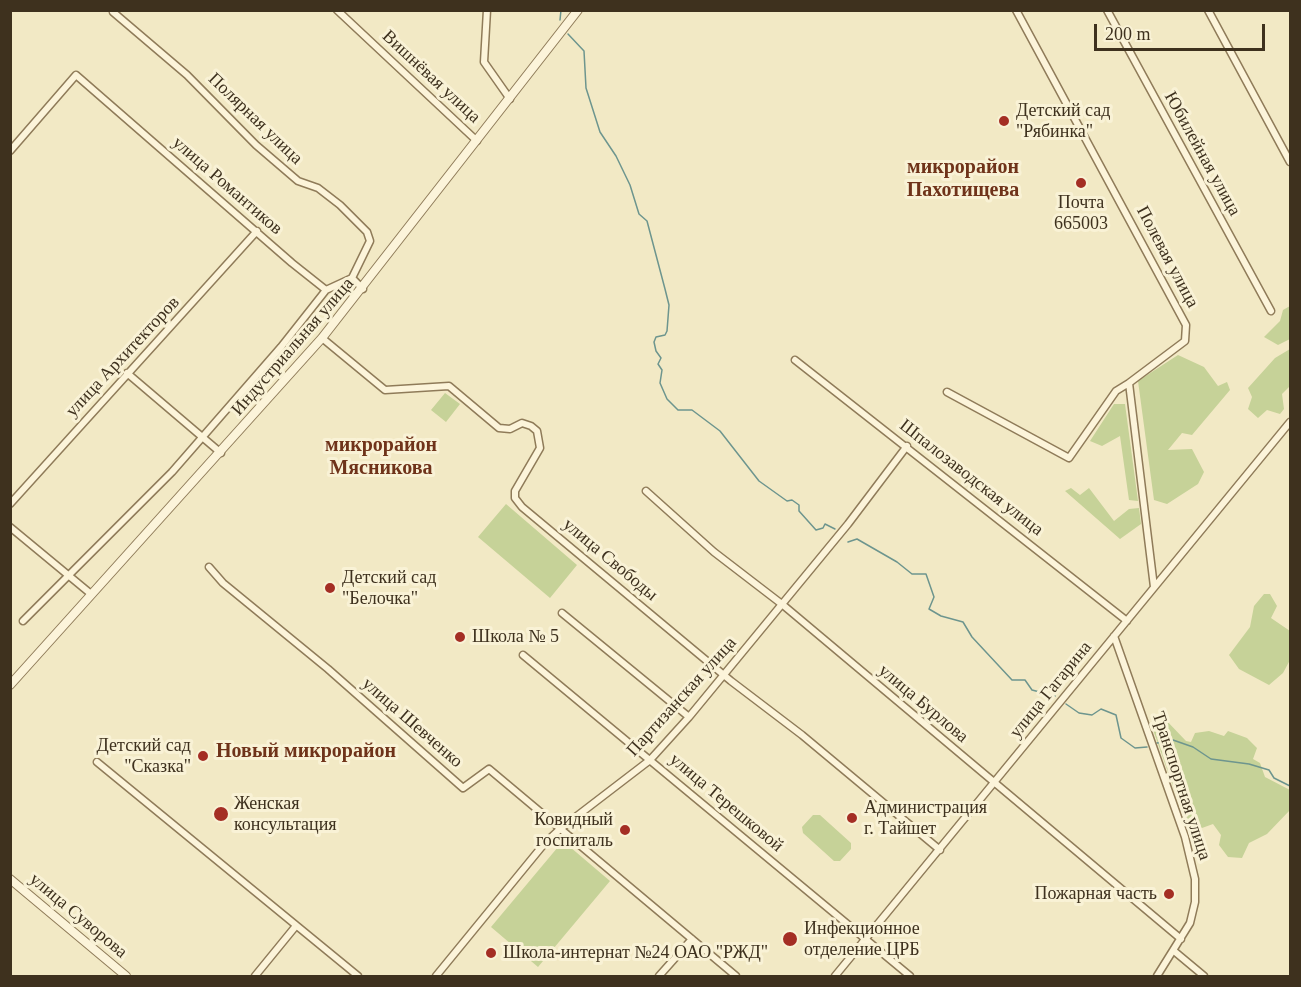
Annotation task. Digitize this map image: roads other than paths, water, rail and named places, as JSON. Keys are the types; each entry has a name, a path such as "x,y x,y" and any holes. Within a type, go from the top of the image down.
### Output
{"street":[{"name":"Вишнёвая улица","path":"337,10 477,141"},
{"path":"487,10 484,62 510,99"},
{"name":"Индустриальная улица","path":"10,685 322,338 363,289 578,10"},
{"name":"Полевая улица","path":"1016,10 1186,324 1185,342 1129,383"},
{"path":"1208,10 1290,162"},
{"name":"Полярная улица","path":"113,12 187,75 256,145 298,181 318,188 340,205 368,232 370,241 352,278"},
{"name":"Юбилейная улица","path":"1110,12 1271,311"},
{"name":"улица Романтиков","path":"10,151 76,75 326,290"},
{"name":"улица Архитекторов","path":"10,504 257,231"},
{"path":"326,290 352,278 363,289"},
{"name":"Индустриальная улица","path":"23,621 164,480 281,347 326,290"},
{"name":"улица Свободы","path":"322,338 385,390 449,386 500,428 510,429 522,423 531,426 537,431 540,448 515,491 515,498 522,507 940,850"},
{"name":"Шпалозаводская улица","path":"795,360 1127,621"},
{"path":"127,373 221,453"},
{"path":"947,392 1069,458 1116,391 1129,383 1154,587"},
{"name":"улица Гагарина","path":"835,976 1290,422"},
{"name":"Партизанская улица","path":"436,976 560,829 650,760 689,717 783,605 907,446"},
{"name":"улица Бурлова","path":"646,491 714,552 783,605 1181,939"},
{"path":"10,527 91,594"},
{"name":"улица Шевченко","path":"209,567 223,583 328,669 463,788 489,769 736,976"},
{"path":"561,613 689,717"},
{"name":"Транспортная улица","path":"1114,636 1185,837 1196,879 1195,902 1190,923 1157,976"},
{"name":"улица Терешковой","path":"523,655 910,976"},
{"path":"96,762 295,927 358,976"},
{"name":"улица Суворова","path":"10,879 126,976"},
{"path":"255,976 295,927"},
{"path":"659,976 692,939"},
{"path":"1174,951 1204,976"}],"waterway":[{"path":"560,20 561,10"},
{"path":"568,34 584,51 586,88 600,132 616,156 630,185 639,214 647,221 669,305 667,331 665,335 656,337 654,342 661,358 658,364 662,370 660,383 667,399 678,410 692,410 720,431 759,481 787,501 792,500 799,505 799,511 816,530 823,528 825,524 835,529"},
{"path":"848,542 857,539 897,562 912,574 926,574 934,597 929,609 941,616 963,622 972,637 1012,680 1025,680 1032,690 1055,696"},
{"path":"1066,704 1079,713 1092,715 1101,709 1116,715 1121,738 1135,748 1147,747"},
{"path":"1157,743 1173,740 1193,747 1211,759 1249,764 1269,770 1274,778 1290,786"}],"place":[{"name":"Детский сад \"Рябинка\"","path":"1004,121"},
{"name":"Почта 665003","path":"1081,183"},
{"name":"Детский сад \"Белочка\"","path":"330,588"},
{"name":"Школа № 5","path":"460,637"},
{"name":"Детский сад \"Сказка\"","path":"203,756"},
{"name":"Женская консультация","path":"221,814"},
{"name":"Администрация г. Тайшет","path":"852,818"},
{"name":"Ковидный госпиталь","path":"625,830"},
{"name":"Пожарная часть","path":"1169,894"},
{"name":"Инфекционное отделение ЦРБ","path":"790,939"},
{"name":"Школа-интернат №24 ОАО \"РЖД\"","path":"491,953"}],"district":[{"name":"микрорайон Пахотищева","path":"963,180"},
{"name":"микрорайон Мясникова","path":"381,458"},
{"name":"Новый микрорайон","path":"306,752"}]}
